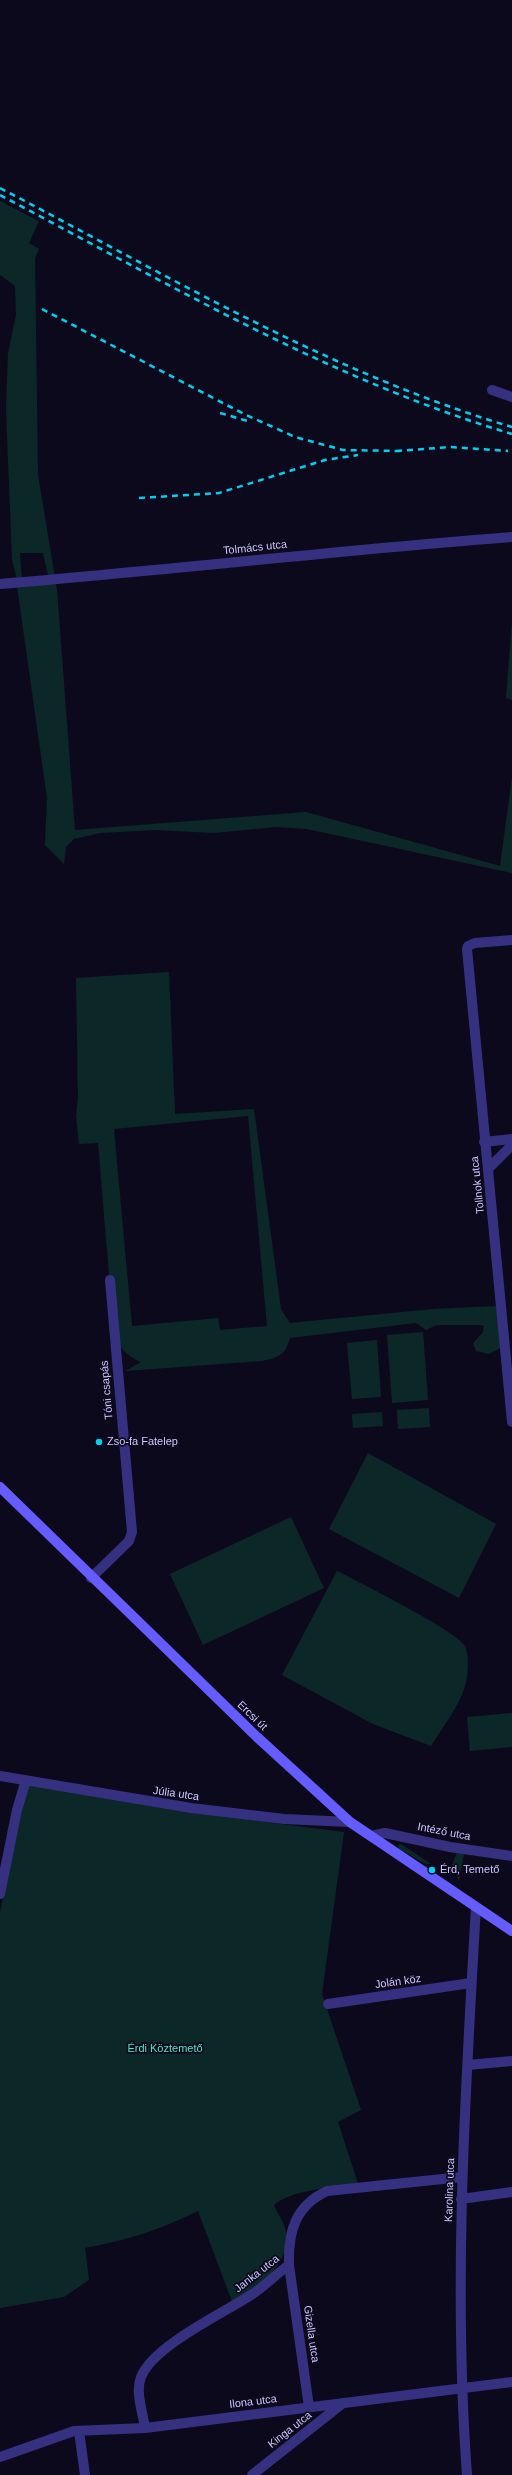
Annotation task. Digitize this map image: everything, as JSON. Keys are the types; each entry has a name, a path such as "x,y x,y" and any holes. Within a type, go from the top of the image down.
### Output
{"main road":[{"name":"Ercsi út","path":"0,1487 91,1578 257,1738 350,1822 512,1931"}],"street":[{"path":"492,390 512,397"},
{"name":"Tolmács utca","path":"0,584 179,568 325,552 512,537"},
{"name":"Tollnok utca","path":"512,940 475,943 468,946 467,954 484,1142 489,1168 507,1308 512,1422"},
{"path":"484,1142 512,1139"},
{"path":"489,1168 512,1145"},
{"name":"Tóni csapás","path":"91,1578 129,1541 132,1532 110,1280"},
{"name":"Júlia utca","path":"0,1776 115,1797 191,1808 284,1819 350,1822"},
{"path":"0,1894 17,1810 26,1780"},
{"name":"Intéző utca","path":"371,1836 391,1834 450,1847 512,1856"},
{"name":"Karolina utca","path":"467,2475 461,2389 461,2199 476,1907"},
{"name":"Jolán köz","path":"328,2004 472,1983"},
{"path":"468,2065 512,2061"},
{"name":"Janka utca","path":"146,2428 139,2393 140,2379 147,2364 186,2334 258,2291 289,2265 291,2232 298,2216 314,2197 327,2191 462,2177"},
{"path":"461,2199 512,2192"},
{"name":"Gizella utca","path":"289,2265 308,2407"},
{"name":"Ilona utca","path":"0,2457 62,2433 146,2428 512,2382"},
{"name":"Kinga utca","path":"252,2475 343,2403"},
{"path":"79,2431 85,2475"}],"green space":[{"path":"0,201 39,221 29,243 39,249 35,258 38,475 57,590 75,830 306,812 500,866 512,777 512,873 307,829 276,827 214,833 155,830 100,833 74,839 66,847 64,864 45,845 47,798 17,586 18,583 12,560 6,409 8,353 16,315 15,286 0,275","holes":["20,553 43,553 49,580 22,582"]},
{"path":"512,622 512,700 506,698"},
{"path":"169,972 175,1114 254,1109 281,1309 290,1323 433,1309 498,1306 502,1347 489,1354 476,1351 473,1343 483,1332 484,1326 437,1325 426,1330 416,1323 290,1338 286,1349 280,1355 262,1361 125,1371 141,1362 131,1357 124,1351 114,1333 98,1143 79,1144 76,1115 78,1099 76,978","holes":["248,1116 267,1326 220,1330 218,1318 132,1326 114,1129"]},
{"path":"423,1332 428,1400 392,1403 387,1335"},
{"path":"377,1340 381,1397 352,1399 347,1343"},
{"path":"429,1408 430,1427 398,1429 397,1410"},
{"path":"382,1412 383,1426 353,1428 352,1414"},
{"path":"368,1453 496,1524 459,1598 329,1529"},
{"path":"291,1517 324,1588 203,1645 170,1574"},
{"path":"337,1571 427,1619 458,1639 465,1646 468,1662 467,1677 462,1695 431,1746 373,1724 282,1675"},
{"path":"512,1713 512,1747 470,1751 467,1717"},
{"name":"Érdi Köztemető","path":"27,1785 179,1811 344,1832 322,1994 361,2110 338,2122 358,2184 302,2192 274,2205 286,2231 284,2254 271,2274 262,2283 233,2304 198,2211 143,2234 85,2248 89,2280 64,2297 0,2308 0,1912"},
{"path":"401,1844 431,1864 426,1864 399,1849 398,1845"},
{"path":"457,1852 464,1854 459,1881 452,1866"}],"railway":[{"path":"0,188 187,288 314,351 445,405 512,427"},
{"path":"0,195 188,295 314,358 445,412 512,434"},
{"path":"42,309 246,415 295,437 343,450 402,451"},
{"path":"220,413 251,422"},
{"path":"396,451 451,447 508,451"},
{"path":"139,498 219,493 325,460 358,455"}],"place":[{"name":"Zso-fa Fatelep","path":"99,1442"},
{"name":"Érd, Temető","path":"432,1870"}]}
